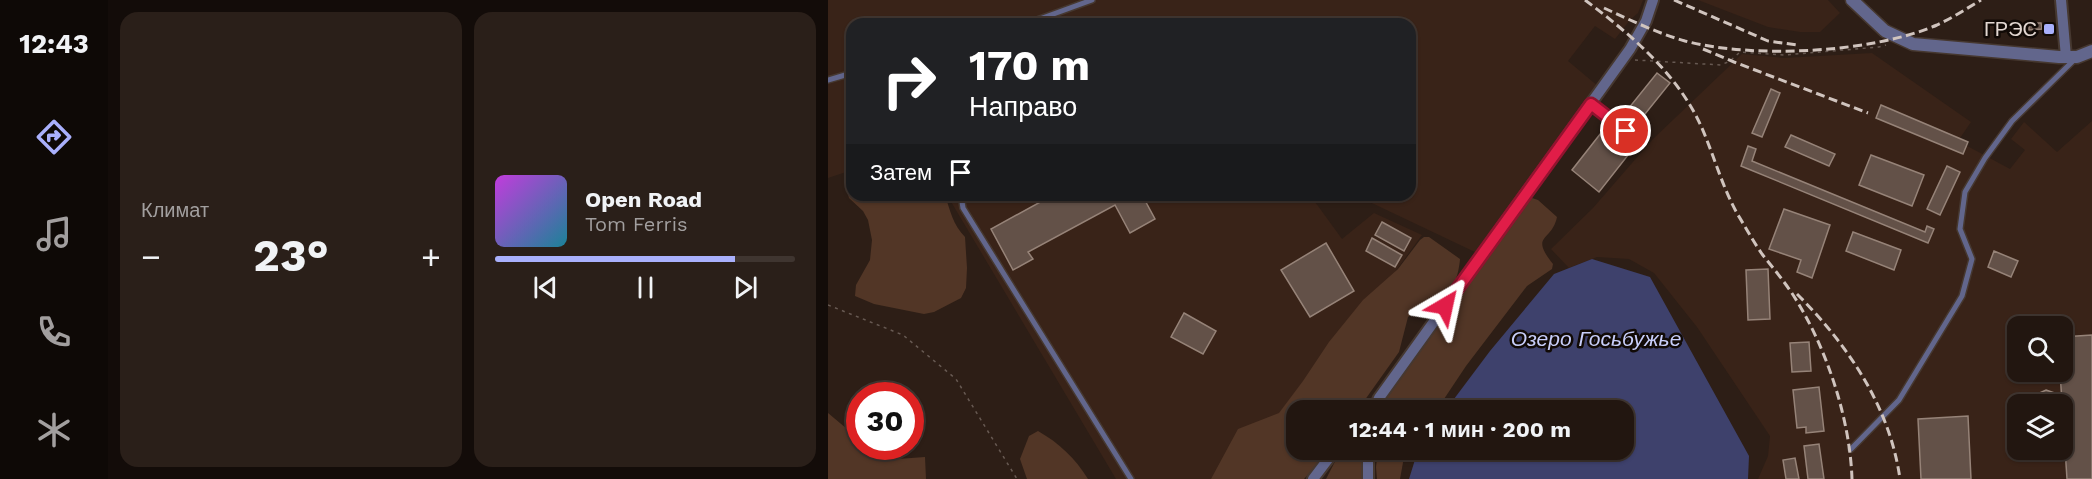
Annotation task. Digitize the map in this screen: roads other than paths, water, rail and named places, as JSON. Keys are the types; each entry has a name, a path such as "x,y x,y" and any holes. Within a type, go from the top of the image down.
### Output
{"street":[{"path":"1378,400 1623,60 1646,21 1653,0"},
{"path":"1852,0 1885,31 1913,44 2072,57 2092,51"},
{"path":"2061,0 2072,57"},
{"path":"1313,479 1327,460"},
{"path":"1368,460 1368,479"}],"lane":[{"path":"1042,18 1092,0"},
{"path":"1851,449 1899,400 1962,297 1972,259 1960,229 1965,192 1985,158 2012,121 2072,57"},
{"path":"828,80 846,75"},
{"path":"1591,104 1642,144"},
{"path":"962,201 963,208 1131,479"}],"water":[{"name":"Озеро Госьбужье","path":"1592,259 1650,277 1749,456 1748,479 1409,479 1415,460 1634,460 1634,400 1453,400 1490,351 1554,274"}],"railway":[{"path":"1585,0 1651,56 1666,72 1691,107 1738,215 1762,254 1795,298 1827,362 1842,409 1852,479"},
{"path":"1674,0 1768,41 1797,45"},
{"path":"1604,8 1685,41 1713,47 1777,51 1847,47 1880,42 1937,25 1981,0"},
{"path":"1703,49 1868,113"},
{"path":"1797,294 1833,334 1864,379 1887,427 1900,479"}],"place":[{"name":"ГРЭС","path":"2049,29"}]}
